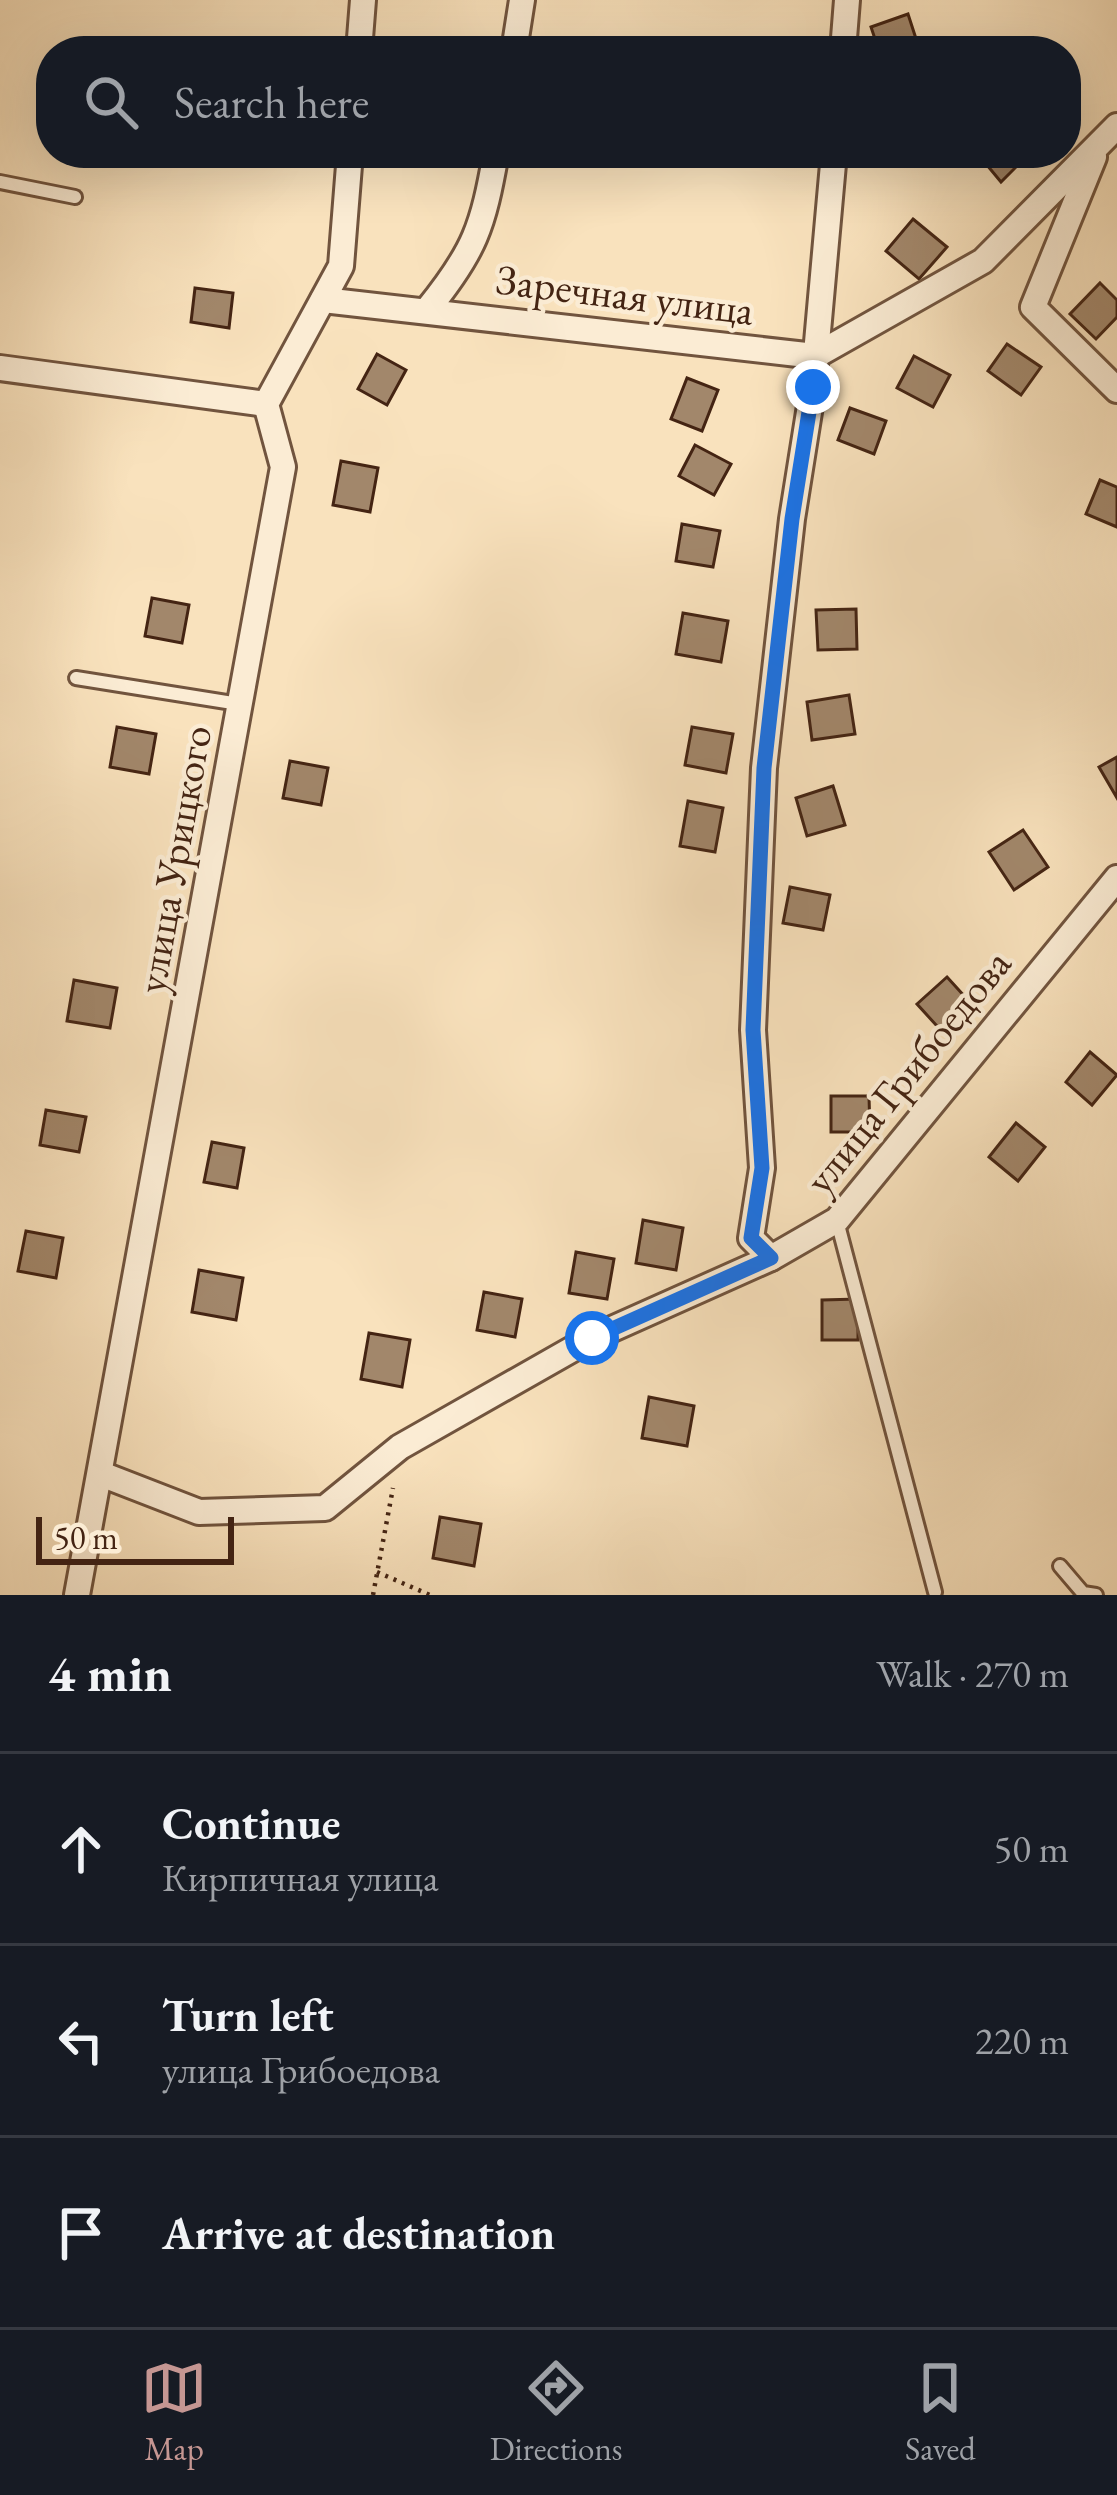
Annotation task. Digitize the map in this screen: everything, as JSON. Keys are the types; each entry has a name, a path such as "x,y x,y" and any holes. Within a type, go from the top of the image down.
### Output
{"street":[{"path":"359,36 363,0"},
{"path":"516,36 522,0"},
{"path":"844,36 847,0"},
{"path":"1081,162 1108,135"},
{"path":"1108,135 1034,307 1117,390"},
{"path":"0,368 266,404 341,266 349,168"},
{"name":"Заречная улица","path":"427,310 459,271 483,227 493,168"},
{"name":"улица Грибоедова","path":"833,168 815,356 764,768 753,1030 762,1168 751,1238 771,1258 837,1220 1117,878"},
{"path":"815,356 983,261 1075,168"},
{"name":"Заречная улица","path":"322,300 815,356"},
{"name":"улица Урицкого","path":"77,1595 283,467 266,404"},
{"path":"101,1474 199,1512 325,1508 400,1447 592,1338 771,1258"}],"lane":[{"path":"0,182 74,197"},
{"path":"76,679 241,704"},
{"path":"837,1220 935,1592"},
{"path":"1060,1566 1083,1593 1096,1595"}],"path":[{"path":"373,1595 400,1447"},
{"path":"377,1572 430,1595"}],"building":[{"path":"908,14 915,36 874,36 871,27"},
{"path":"989,168 1015,168 1001,182"},
{"path":"913,219 947,247 919,279 886,251"},
{"path":"1100,283 1117,300 1117,317 1096,339 1070,314"},
{"path":"195,288 233,293 229,328 191,322"},
{"path":"1007,344 1041,367 1021,395 988,371"},
{"path":"377,354 406,370 387,405 358,389"},
{"path":"914,356 950,375 933,407 897,388"},
{"path":"687,378 718,390 702,431 671,419"},
{"path":"850,408 886,421 874,454 838,440"},
{"path":"695,445 731,464 714,495 679,476"},
{"path":"341,461 378,468 370,512 333,505"},
{"path":"1100,480 1117,487 1117,527 1086,514"},
{"path":"682,524 720,531 713,567 676,561"},
{"path":"152,598 189,605 182,643 145,636"},
{"path":"856,609 857,649 818,650 816,610"},
{"path":"683,613 728,621 721,662 676,654"},
{"path":"849,695 855,734 812,740 807,702"},
{"path":"117,727 156,734 149,774 110,767"},
{"path":"692,727 733,734 726,773 685,765"},
{"path":"1117,757 1117,798 1099,767"},
{"path":"290,761 328,768 321,805 283,798"},
{"path":"833,786 845,825 807,836 796,798"},
{"path":"688,801 723,808 715,852 680,846"},
{"path":"1023,830 1048,867 1014,890 989,852"},
{"path":"790,887 830,895 823,930 783,923"},
{"path":"947,977 976,1009 946,1036 917,1004"},
{"path":"74,980 117,988 110,1028 67,1021"},
{"path":"1090,1052 1117,1075 1092,1105 1066,1082"},
{"path":"831,1096 869,1096 870,1132 831,1132"},
{"path":"46,1110 86,1117 79,1152 40,1145"},
{"path":"1016,1123 1045,1147 1018,1181 989,1157"},
{"path":"212,1142 244,1148 237,1188 204,1182"},
{"path":"643,1220 683,1228 676,1270 636,1263"},
{"path":"26,1231 63,1238 56,1278 18,1271"},
{"path":"576,1252 614,1259 607,1299 569,1293"},
{"path":"199,1270 243,1278 236,1320 192,1312"},
{"path":"484,1292 522,1299 515,1337 477,1330"},
{"path":"858,1299 858,1340 822,1340 822,1300"},
{"path":"369,1333 410,1340 402,1387 361,1379"},
{"path":"649,1397 694,1406 687,1446 642,1438"},
{"path":"440,1517 481,1524 474,1566 433,1558"}],"route":[{"path":"592,1338 771,1258 751,1238 762,1168 753,1030 764,768 792,519 813,387"}]}
